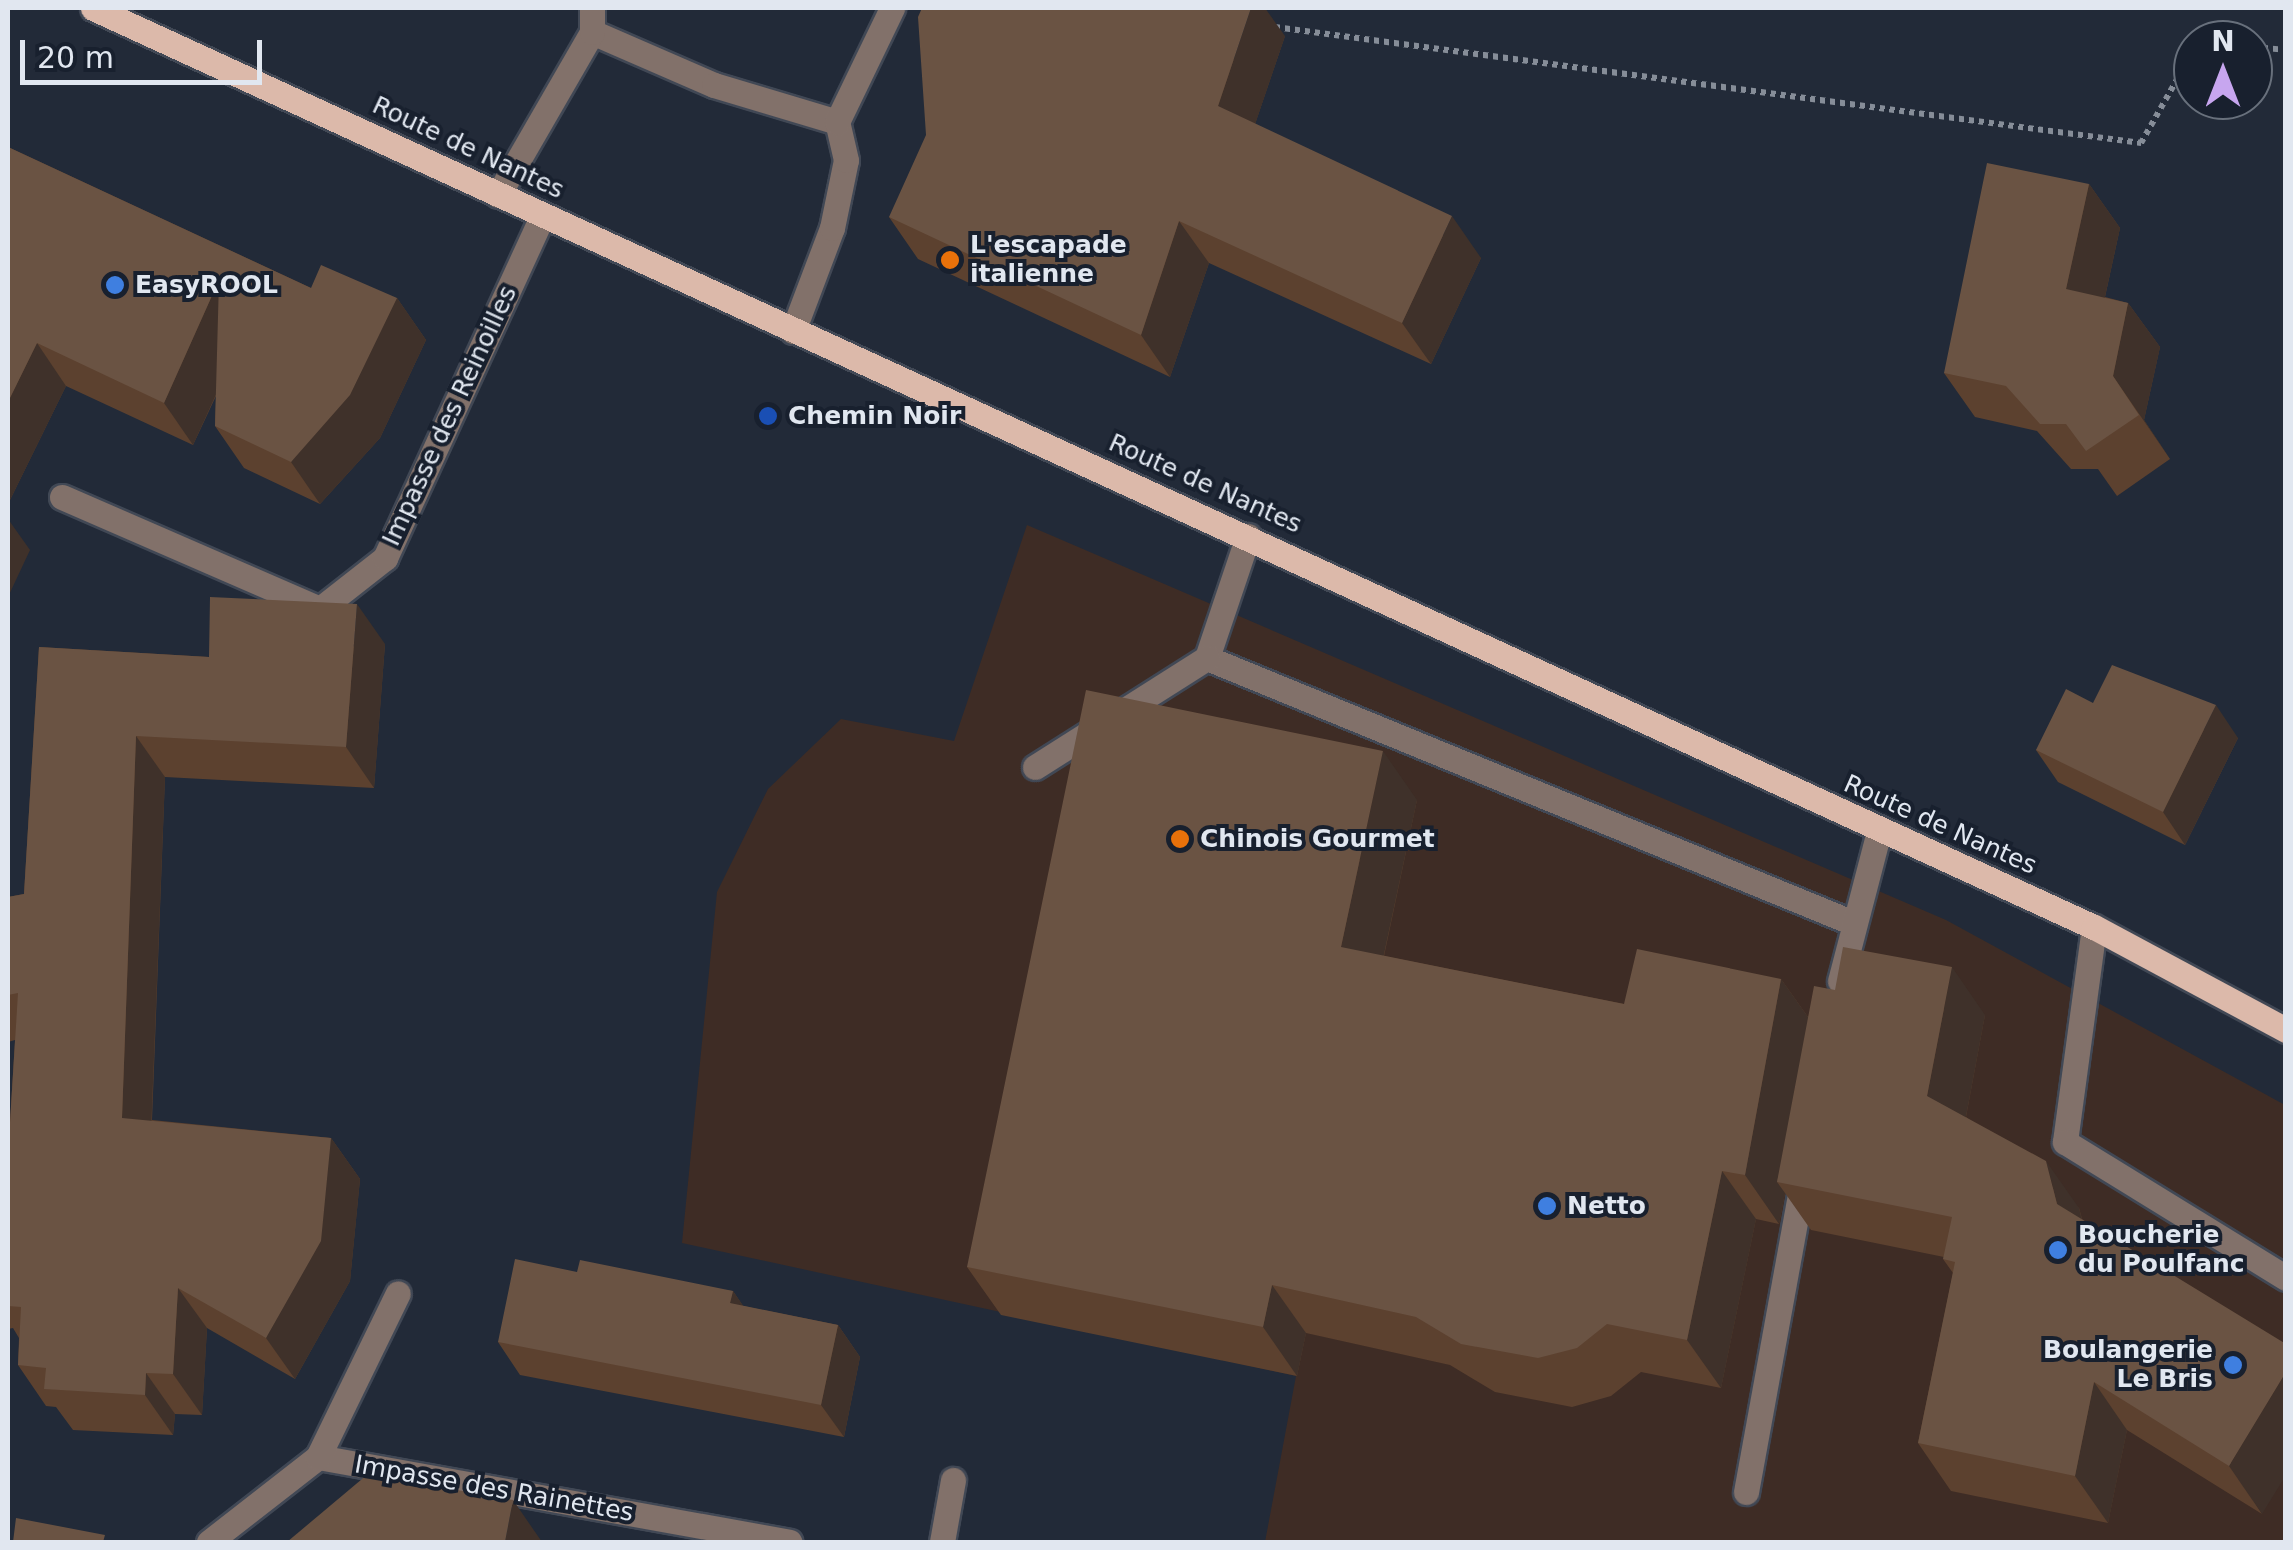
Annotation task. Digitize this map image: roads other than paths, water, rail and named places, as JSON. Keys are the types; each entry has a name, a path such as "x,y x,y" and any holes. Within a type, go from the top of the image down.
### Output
{"main road":[{"name":"Route de Nantes","path":"93,8 2094,927 2286,1030"}],"street":[{"path":"793,331 832,228 846,160 836,122 892,8"},
{"path":"498,196 592,20 714,84 836,122"},
{"name":"Impasse des Reinoilles","path":"62,497 320,609 385,558 542,216"},
{"path":"1035,768 1206,658 1248,536"},
{"path":"1206,658 1851,922"},
{"path":"1836,1000 1851,922 1879,831"},
{"path":"2094,927 2064,1142 2286,1278"},
{"path":"1746,1492 1807,1156"},
{"path":"209,1542 318,1457 398,1294"},
{"name":"Impasse des Rainettes","path":"318,1457 789,1542"},
{"path":"942,1542 954,1480"}],"place":[{"name":"L'escapade italienne","path":"950,260"},
{"name":"EasyROOL","path":"115,285"},
{"name":"Chemin Noir","path":"768,416"},
{"name":"Chinois Gourmet","path":"1180,839"},
{"name":"Netto","path":"1547,1206"},
{"name":"Boucherie du Poulfanc","path":"2058,1250"},
{"name":"Boulangerie Le Bris","path":"2233,1365"}]}
